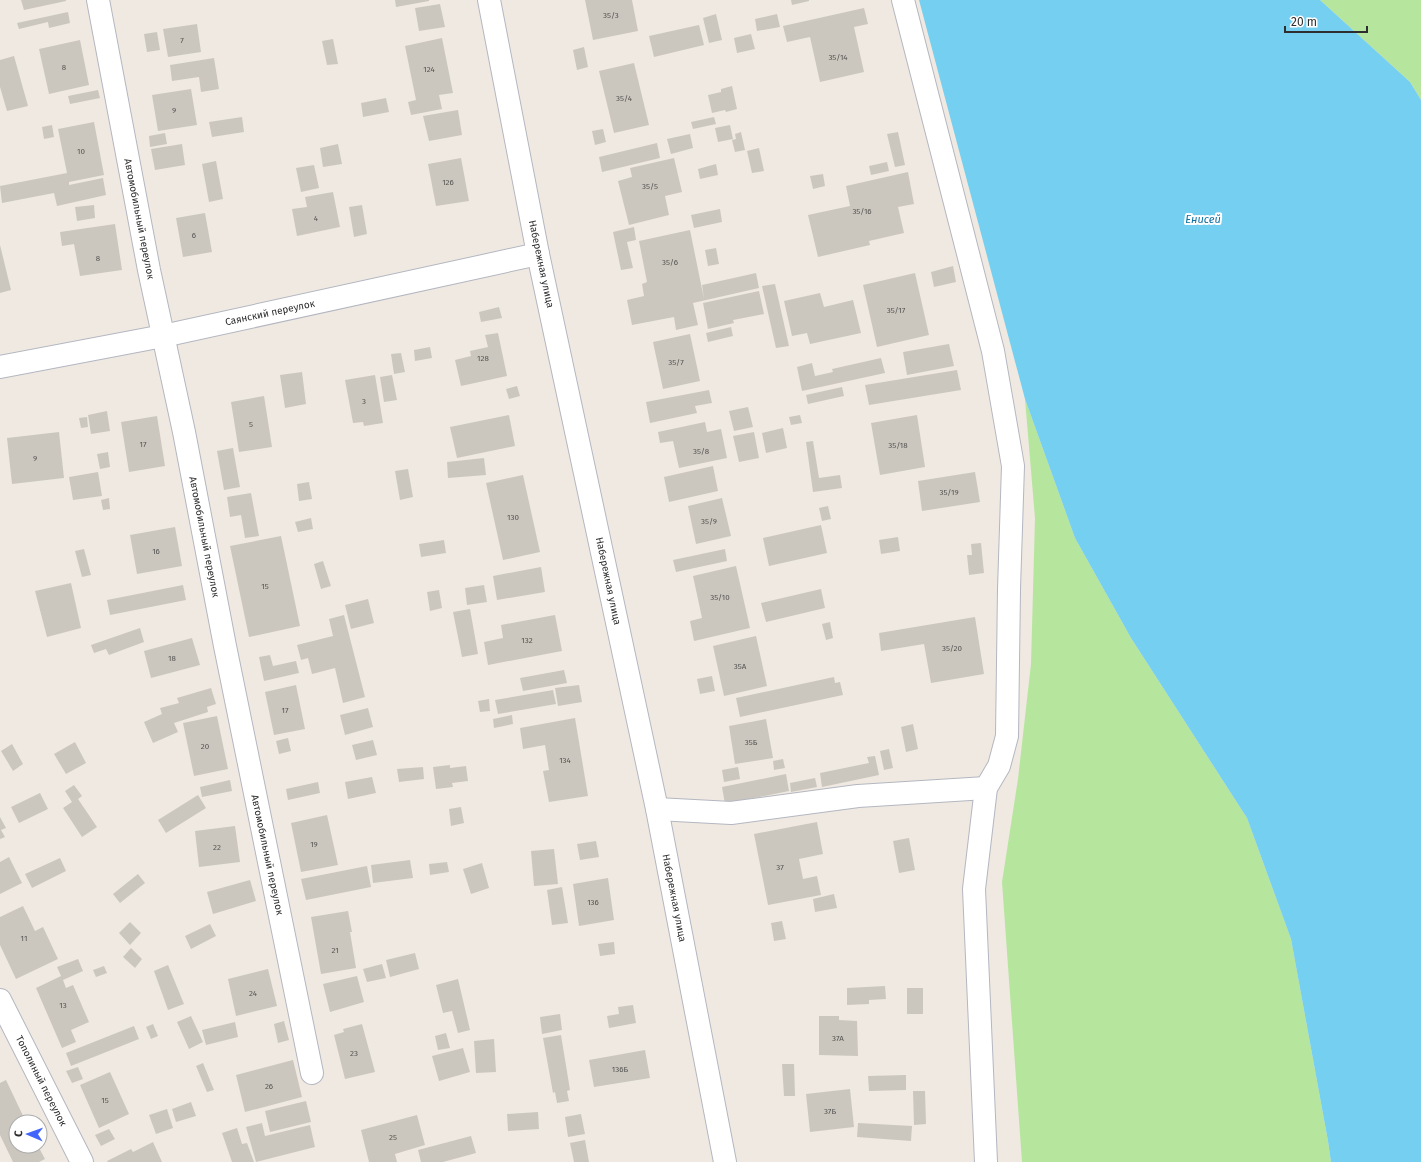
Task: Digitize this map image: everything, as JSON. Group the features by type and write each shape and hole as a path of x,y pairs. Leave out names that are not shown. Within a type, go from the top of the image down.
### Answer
{"street":[{"name":"Автомобильный переулок","path":"98,0 149,270 184,432 228,661 312,1073"},
{"name":"Набережная улица","path":"490,0 538,254 657,809 726,1162"},
{"path":"903,0 993,351 1013,466 1009,589 1007,736 999,766 986,788 974,889 986,1162"},
{"name":"Саянский переулок","path":"0,367 163,336 538,254"},
{"path":"657,809 731,812 858,796 986,788"},
{"name":"Тополиный переулок","path":"0,1000 82,1162"}],"green space":[{"path":"1320,0 1421,0 1421,100 1410,82"},
{"path":"1025,399 1075,538 1131,638 1247,818 1291,939 1331,1162 1022,1162 1002,882 1018,779 1031,664 1035,518"}],"water":[{"name":"Енисей","path":"919,0 1320,0 1410,82 1421,100 1421,1162 1331,1162 1291,939 1247,818 1131,638 1075,538 1025,399"}],"building":[{"path":"21,0 66,0 66,1 24,10"},
{"path":"395,0 429,0 429,1 396,7"},
{"path":"585,0 632,0 638,31 593,40"},
{"path":"791,0 809,0 809,1 792,5"},
{"path":"440,4 445,27 419,31 415,8"},
{"path":"864,8 868,24 854,27 864,72 820,82 810,37 787,42 783,26"},
{"path":"68,12 70,23 49,28 48,22 19,29 17,23"},
{"path":"716,14 722,40 709,43 703,18"},
{"path":"777,14 780,27 757,31 755,19"},
{"path":"197,24 201,52 168,57 163,29"},
{"path":"699,25 704,45 654,57 649,36"},
{"path":"157,32 160,50 147,52 144,34"},
{"path":"751,34 755,49 737,53 734,38"},
{"path":"442,38 453,93 439,95 442,109 411,115 408,102 416,100 405,46"},
{"path":"333,39 338,64 327,65 322,41"},
{"path":"80,40 89,85 49,94 39,49"},
{"path":"584,47 588,67 577,70 573,50"},
{"path":"14,56 28,106 7,111 0,87 0,60"},
{"path":"214,58 219,89 201,92 199,77 172,81 170,65"},
{"path":"634,63 649,125 614,133 599,71"},
{"path":"732,86 737,109 726,112 725,110 712,113 708,95 721,92 721,89"},
{"path":"191,89 197,125 158,131 152,95"},
{"path":"98,90 100,98 70,104 68,96"},
{"path":"386,98 389,112 363,117 361,103"},
{"path":"458,110 462,135 429,141 423,116"},
{"path":"242,117 244,132 212,137 209,122"},
{"path":"714,117 716,124 693,129 691,122"},
{"path":"94,122 104,175 69,182 69,185 103,178 106,195 57,206 54,193 2,203 0,186 67,173 58,129"},
{"path":"52,125 54,137 44,139 42,127"},
{"path":"730,125 733,139 718,142 715,128"},
{"path":"603,129 606,142 595,145 592,131"},
{"path":"741,132 745,150 735,152 732,140 736,139 735,134"},
{"path":"898,132 905,165 895,167 887,134"},
{"path":"165,133 167,144 150,147 149,136"},
{"path":"690,134 693,148 671,154 667,139"},
{"path":"657,143 660,158 602,172 599,157"},
{"path":"182,144 185,165 155,170 151,149"},
{"path":"338,144 342,164 323,167 320,148"},
{"path":"759,148 764,171 752,173 747,151"},
{"path":"461,158 469,201 436,206 428,164"},
{"path":"674,158 682,192 665,196 669,215 629,225 618,181 632,177 630,168"},
{"path":"216,161 223,199 209,202 202,164"},
{"path":"887,162 889,171 871,175 869,166"},
{"path":"716,164 718,175 700,179 698,169"},
{"path":"314,165 319,188 301,192 296,168"},
{"path":"908,172 914,204 898,207 904,233 869,241 870,245 818,257 808,215 850,206 846,186"},
{"path":"823,174 825,186 813,189 810,176"},
{"path":"333,192 340,227 297,236 292,209 307,207 305,197"},
{"path":"94,205 95,218 77,221 75,207"},
{"path":"362,205 367,234 354,237 349,207"},
{"path":"720,209 722,222 694,228 691,215"},
{"path":"205,213 212,252 183,257 176,218"},
{"path":"115,224 122,270 80,276 74,244 62,246 60,232"},
{"path":"634,227 636,240 627,242 633,268 621,270 613,232"},
{"path":"690,230 704,299 702,285 756,273 759,288 693,303 698,325 676,330 674,317 632,325 627,300 644,296 642,284 647,282 639,241"},
{"path":"0,245 11,290 0,293"},
{"path":"716,248 719,264 708,266 705,250"},
{"path":"953,266 956,282 934,287 931,272"},
{"path":"915,273 929,335 877,347 863,285"},
{"path":"775,284 789,346 776,348 762,286"},
{"path":"759,291 764,314 733,320 734,323 708,329 703,303"},
{"path":"820,293 824,307 853,300 861,333 810,344 807,333 792,336 784,301"},
{"path":"499,307 502,318 481,322 479,312"},
{"path":"731,327 733,336 708,342 706,333"},
{"path":"498,333 507,376 461,386 455,360 471,356 470,351 488,347 485,335"},
{"path":"690,334 700,381 663,389 653,342"},
{"path":"949,344 954,366 907,375 903,352"},
{"path":"430,347 432,358 415,361 414,350"},
{"path":"401,353 405,372 394,374 391,354"},
{"path":"881,358 885,373 802,391 797,367 812,363 815,376 833,372 832,369"},
{"path":"957,370 961,390 869,405 865,385"},
{"path":"302,372 306,404 285,408 280,375"},
{"path":"375,375 383,423 364,426 363,422 353,423 345,380"},
{"path":"392,375 397,400 384,402 380,377"},
{"path":"517,386 520,396 509,399 506,389"},
{"path":"842,387 844,396 808,404 806,395"},
{"path":"709,390 712,403 695,406 697,413 650,423 646,402"},
{"path":"264,396 272,447 239,452 231,402"},
{"path":"748,407 753,427 734,431 729,411"},
{"path":"107,411 110,431 91,434 88,415"},
{"path":"509,415 515,446 457,458 450,427"},
{"path":"800,415 802,423 791,425 789,417"},
{"path":"917,415 925,467 880,475 871,423"},
{"path":"157,416 165,466 129,472 121,422"},
{"path":"87,417 88,427 81,428 79,418"},
{"path":"705,422 707,432 721,429 727,458 679,468 673,441 660,443 658,432"},
{"path":"783,428 787,448 766,453 762,433"},
{"path":"59,432 64,478 12,484 7,438"},
{"path":"754,432 759,458 739,462 733,436"},
{"path":"813,441 819,478 840,475 842,488 813,492 806,442"},
{"path":"233,448 240,487 224,490 217,451"},
{"path":"108,452 110,467 100,469 97,454"},
{"path":"484,458 486,475 448,478 447,462"},
{"path":"713,466 718,491 669,502 664,477"},
{"path":"408,469 413,497 400,500 395,471"},
{"path":"98,472 102,496 73,500 69,477"},
{"path":"975,472 980,502 922,511 918,481"},
{"path":"523,475 540,552 503,560 486,483"},
{"path":"309,482 312,499 299,501 297,484"},
{"path":"251,493 259,536 245,538 241,515 230,517 227,497"},
{"path":"109,498 110,509 103,510 101,500"},
{"path":"722,498 731,536 696,544 688,506"},
{"path":"828,506 831,519 822,521 819,508"},
{"path":"311,518 313,529 298,532 295,522"},
{"path":"821,525 827,553 769,566 763,538"},
{"path":"175,527 182,566 137,574 130,535"},
{"path":"281,536 300,626 249,637 230,546"},
{"path":"898,537 900,551 881,554 879,540"},
{"path":"444,540 446,553 421,557 419,544"},
{"path":"981,543 984,573 969,575 967,555 972,555 971,544"},
{"path":"84,549 91,575 82,577 75,551"},
{"path":"725,549 727,561 676,572 673,560"},
{"path":"323,561 331,586 321,589 314,564"},
{"path":"736,566 750,628 694,641 690,621 702,618 693,576"},
{"path":"541,567 545,592 497,600 493,576"},
{"path":"71,583 81,628 47,637 35,591"},
{"path":"183,585 186,600 110,615 107,600"},
{"path":"484,585 487,602 467,605 465,588"},
{"path":"821,589 825,608 766,622 761,603"},
{"path":"439,590 442,608 430,611 427,592"},
{"path":"368,599 374,623 351,629 345,605"},
{"path":"470,609 478,654 462,657 453,612"},
{"path":"344,615 365,697 343,703 335,668 312,674 308,658 301,660 297,645 333,636 329,619"},
{"path":"555,615 562,651 488,665 484,642 503,638 501,625"},
{"path":"975,617 984,674 931,683 924,644 881,651 879,633"},
{"path":"830,622 833,638 826,640 822,624"},
{"path":"140,628 144,642 109,655 106,649 94,653 91,645"},
{"path":"756,636 767,686 724,696 713,646"},
{"path":"192,638 200,665 151,678 144,651"},
{"path":"270,655 273,666 296,661 299,673 264,681 259,657"},
{"path":"564,670 567,683 523,691 520,678"},
{"path":"712,676 715,691 700,694 697,679"},
{"path":"834,677 835,683 840,682 843,695 740,717 736,698"},
{"path":"296,685 305,729 274,735 265,692"},
{"path":"579,685 582,702 558,706 555,688"},
{"path":"211,688 216,704 207,707 208,712 174,723 178,732 153,743 144,722 162,714 160,708 179,703 177,698"},
{"path":"553,690 556,704 498,714 495,700"},
{"path":"489,699 490,711 480,712 478,701"},
{"path":"368,708 373,727 345,735 340,715"},
{"path":"512,715 513,724 494,728 493,719"},
{"path":"217,716 228,769 194,776 183,723"},
{"path":"575,718 588,796 549,802 543,771 549,770 545,745 523,749 520,728"},
{"path":"766,719 773,758 735,764 729,726"},
{"path":"913,724 918,749 906,752 901,727"},
{"path":"288,738 291,751 279,754 276,741"},
{"path":"373,740 377,755 356,760 352,745"},
{"path":"75,742 86,763 66,774 54,754"},
{"path":"12,744 23,764 13,771 1,751"},
{"path":"889,749 893,768 884,770 880,751"},
{"path":"875,756 879,775 822,787 820,773 869,763 867,757"},
{"path":"783,759 785,768 774,770 773,761"},
{"path":"450,765 450,768 466,766 468,781 452,783 453,787 436,789 433,767"},
{"path":"423,767 424,779 399,782 397,769"},
{"path":"738,767 740,779 724,782 722,770"},
{"path":"786,774 789,791 725,804 722,787"},
{"path":"372,777 376,793 348,799 345,782"},
{"path":"815,778 817,787 791,792 790,783"},
{"path":"230,780 232,791 202,797 200,787"},
{"path":"318,782 320,793 288,800 286,789"},
{"path":"74,785 82,796 78,799 97,827 82,837 63,808 72,802 65,791"},
{"path":"40,793 48,809 19,823 11,807"},
{"path":"198,795 206,808 166,833 158,820"},
{"path":"461,807 464,823 451,826 449,809"},
{"path":"327,815 338,865 301,872 291,823"},
{"path":"0,817 6,828 1,830 5,837 0,839"},
{"path":"817,822 823,854 799,859 803,879 817,876 821,895 768,905 754,834"},
{"path":"235,826 240,862 199,867 195,831"},
{"path":"909,838 915,870 899,873 893,841"},
{"path":"596,841 599,857 580,860 577,844"},
{"path":"554,849 558,884 534,886 531,851"},
{"path":"9,857 22,883 0,894 0,862"},
{"path":"60,858 66,871 32,888 25,874"},
{"path":"410,860 413,878 373,883 371,865"},
{"path":"447,862 449,872 430,875 429,864"},
{"path":"482,863 489,888 471,894 463,869"},
{"path":"367,866 371,887 306,900 301,879"},
{"path":"138,874 145,883 120,903 113,894"},
{"path":"608,878 614,920 579,926 573,884"},
{"path":"250,880 256,901 213,914 207,892"},
{"path":"562,887 568,923 552,925 547,890"},
{"path":"834,894 837,908 815,912 813,899"},
{"path":"23,906 35,931 43,927 58,959 16,979 0,945 0,917"},
{"path":"348,911 356,968 321,974 311,917"},
{"path":"782,921 786,939 774,941 771,923"},
{"path":"130,922 141,933 130,945 119,933"},
{"path":"210,924 216,936 191,949 185,936"},
{"path":"614,942 615,954 600,956 598,944"},
{"path":"131,948 142,959 135,968 123,957"},
{"path":"415,953 419,969 390,977 386,960"},
{"path":"78,959 83,971 63,980 66,988 73,985 89,1022 71,1030 76,1042 62,1048 36,988 61,976 57,967"},
{"path":"382,964 386,978 367,982 363,969"},
{"path":"168,965 184,1004 168,1010 154,971"},
{"path":"104,966 107,973 96,977 93,970"},
{"path":"268,969 277,1006 236,1016 228,979"},
{"path":"357,976 364,1002 330,1012 323,984"},
{"path":"458,979 470,1030 458,1033 452,1011 443,1013 436,985"},
{"path":"885,986 886,999 869,1000 869,1004 847,1005 847,988"},
{"path":"907,988 923,988 923,1014 907,1014"},
{"path":"633,1005 636,1023 609,1028 607,1016 619,1014 618,1007"},
{"path":"560,1014 562,1030 542,1034 540,1017"},
{"path":"191,1016 203,1042 189,1049 177,1022"},
{"path":"819,1016 839,1016 839,1020 857,1021 858,1056 819,1055"},
{"path":"284,1021 289,1040 278,1043 274,1024"},
{"path":"235,1022 238,1037 206,1045 202,1030"},
{"path":"153,1024 158,1036 151,1039 146,1027"},
{"path":"362,1024 375,1072 345,1079 334,1035 344,1032 343,1029"},
{"path":"134,1026 139,1039 71,1066 66,1053"},
{"path":"446,1033 450,1048 438,1050 435,1036"},
{"path":"561,1035 570,1090 567,1091 569,1101 557,1103 555,1092 553,1093 543,1038"},
{"path":"494,1039 496,1072 476,1073 474,1041"},
{"path":"463,1048 470,1072 439,1081 432,1056"},
{"path":"645,1050 650,1078 594,1087 589,1060"},
{"path":"293,1060 302,1097 245,1112 236,1075"},
{"path":"203,1063 214,1090 207,1092 196,1066"},
{"path":"782,1064 794,1064 795,1096 784,1096"},
{"path":"78,1067 83,1079 72,1083 66,1071"},
{"path":"110,1072 129,1114 99,1128 80,1085"},
{"path":"906,1075 906,1090 869,1091 868,1076"},
{"path":"6,1080 22,1114 8,1114 8,1152 0,1135 0,1083"},
{"path":"850,1089 854,1127 810,1132 806,1094"},
{"path":"913,1091 925,1091 926,1124 914,1125"},
{"path":"306,1101 311,1122 270,1132 265,1111"},
{"path":"191,1102 196,1116 176,1122 172,1109"},
{"path":"167,1109 173,1128 156,1134 149,1115"},
{"path":"538,1112 539,1129 508,1131 507,1114"},
{"path":"581,1114 585,1134 568,1137 565,1117"},
{"path":"417,1115 425,1145 395,1154 397,1162 369,1162 361,1130"},
{"path":"262,1123 265,1136 310,1125 315,1147 256,1162 246,1127"},
{"path":"858,1123 912,1126 911,1141 857,1137"},
{"path":"237,1128 242,1144 247,1143 254,1162 232,1162 222,1133"},
{"path":"109,1129 115,1139 101,1146 95,1135"},
{"path":"471,1136 476,1153 443,1162 421,1162 418,1150"},
{"path":"585,1140 589,1162 574,1162 570,1143"},
{"path":"153,1142 162,1162 107,1161 131,1149 133,1152"},
{"path":"9,1154 42,1154 45,1159 39,1162 13,1162"}]}
